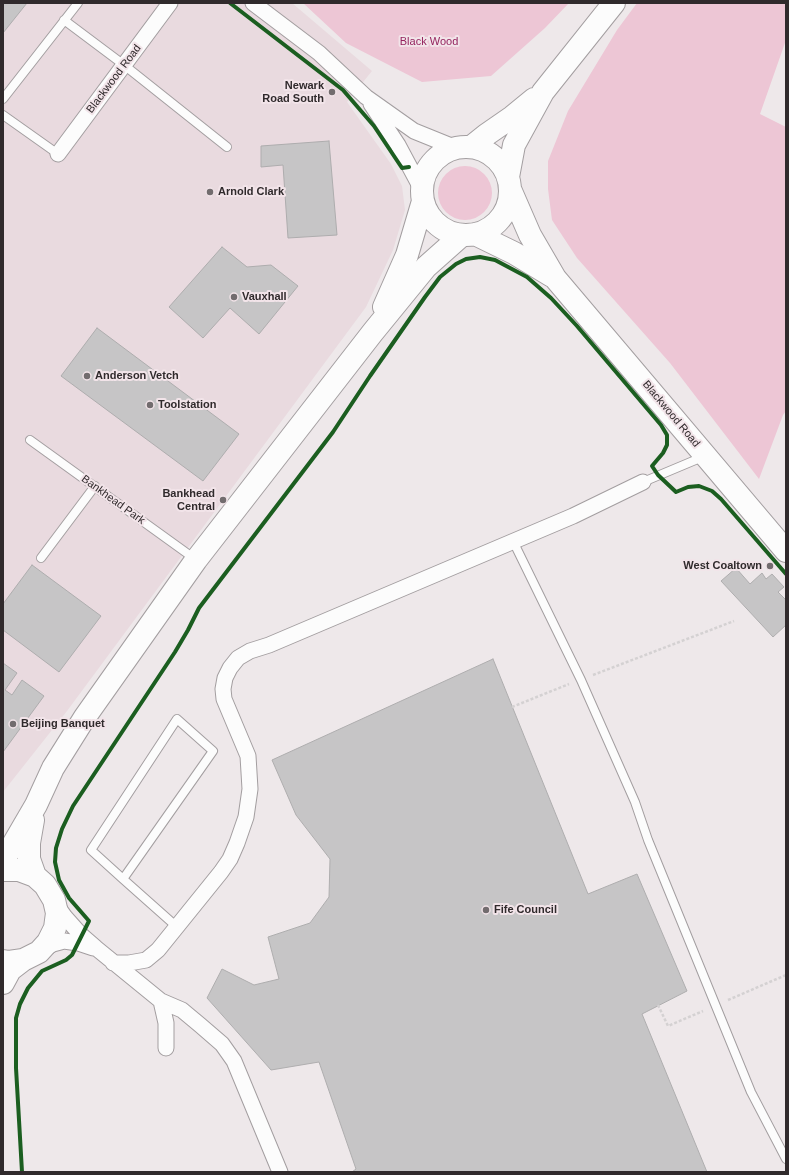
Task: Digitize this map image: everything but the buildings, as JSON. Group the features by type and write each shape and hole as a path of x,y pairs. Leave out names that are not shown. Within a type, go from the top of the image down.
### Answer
{"main road":[{"path":"3,859 36,805 53,768 85,717 196,560 373,332 426,268 468,235 489,228 501,218 508,205 514,145 543,92 614,3"},
{"path":"373,332 407,255 422,196 424,176 432,163 443,153 464,148 486,135 512,117 543,92"},
{"path":"464,148 483,150 494,157 502,166 530,235 555,278"},
{"path":"422,196 428,214 437,224 448,232 468,235 514,253 555,278"},
{"name":"Blackwood Road","path":"555,278 786,551"},
{"path":"35,876 29,859 29,843 36,805"},
{"path":"3,870 19,870 35,876 45,885 54,900 57,913 55,928 48,942 22,958 10,970 3,983"}],"street":[{"name":"Blackwood Road","path":"58,154 170,3"},
{"path":"252,3 319,53 366,97 414,131 464,148"},
{"path":"366,97 398,145 422,196"},
{"path":"113,962 129,963 146,960 158,950 221,872 230,859 237,843 246,817 250,789 248,756 224,699 223,689 230,668 238,658 250,651 270,645 573,516 643,482"},
{"path":"54,900 81,935 96,948 161,1000 182,1010 222,1044 234,1061 280,1172"},
{"path":"22,958 53,944 64,941 96,948"},
{"path":"161,1000 166,1023 166,1048"}],"lane":[{"path":"3,99 78,3"},
{"path":"64,20 124,65 227,147"},
{"path":"3,114 58,154"},
{"name":"Bankhead Park","path":"30,440 196,560"},
{"path":"643,482 706,455"},
{"path":"41,558 95,486"},
{"path":"513,541 581,680 635,802 648,840 751,1092 786,1159"},
{"path":"123,879 213,751 177,719 91,850 123,879 177,927"}],"path":[{"path":"512,707 734,621"}],"shaded area":[{"path":"3,3 292,3 372,71 347,102 391,164 402,186 405,210 393,250 366,307 67,711 3,792"}],"green space":[{"name":"Black Wood","path":"303,3 569,3 545,28 491,76 422,82 346,43"},
{"path":"637,3 786,3 786,40 760,114 786,127 786,411 783,415 759,479 670,363 577,258 552,220 548,189 548,161 568,111 617,30"},
{"path":"465,166 475,168 484,174 490,183 492,193 490,203 484,212 475,218 465,220 455,218 446,212 440,203 438,193 440,183 446,174 455,168"}],"cycle path":[{"path":"230,3 343,90 374,126 402,168 409,167"},
{"path":"22,1172 16,1068 16,1018 20,1004 28,988 42,971 66,960 72,955 89,921 69,898 59,880 55,862 56,848 62,829 73,806 175,652 199,608 333,432 425,297 440,277 456,264 466,259 480,257 495,260 527,277 551,298 577,326 661,425 667,435 667,445 663,453 652,466 658,475 676,492 688,487 699,486 712,491 721,499 786,574"}],"place":[{"name":"Newark Road South","path":"332,92"},
{"name":"Arnold Clark","path":"210,192"},
{"name":"Vauxhall","path":"234,297"},
{"name":"Anderson Vetch","path":"87,376"},
{"name":"Toolstation","path":"150,405"},
{"name":"Bankhead Central","path":"223,500"},
{"name":"West Coaltown","path":"770,566"},
{"name":"Beijing Banquet","path":"13,724"},
{"name":"Fife Council","path":"486,910"}]}
